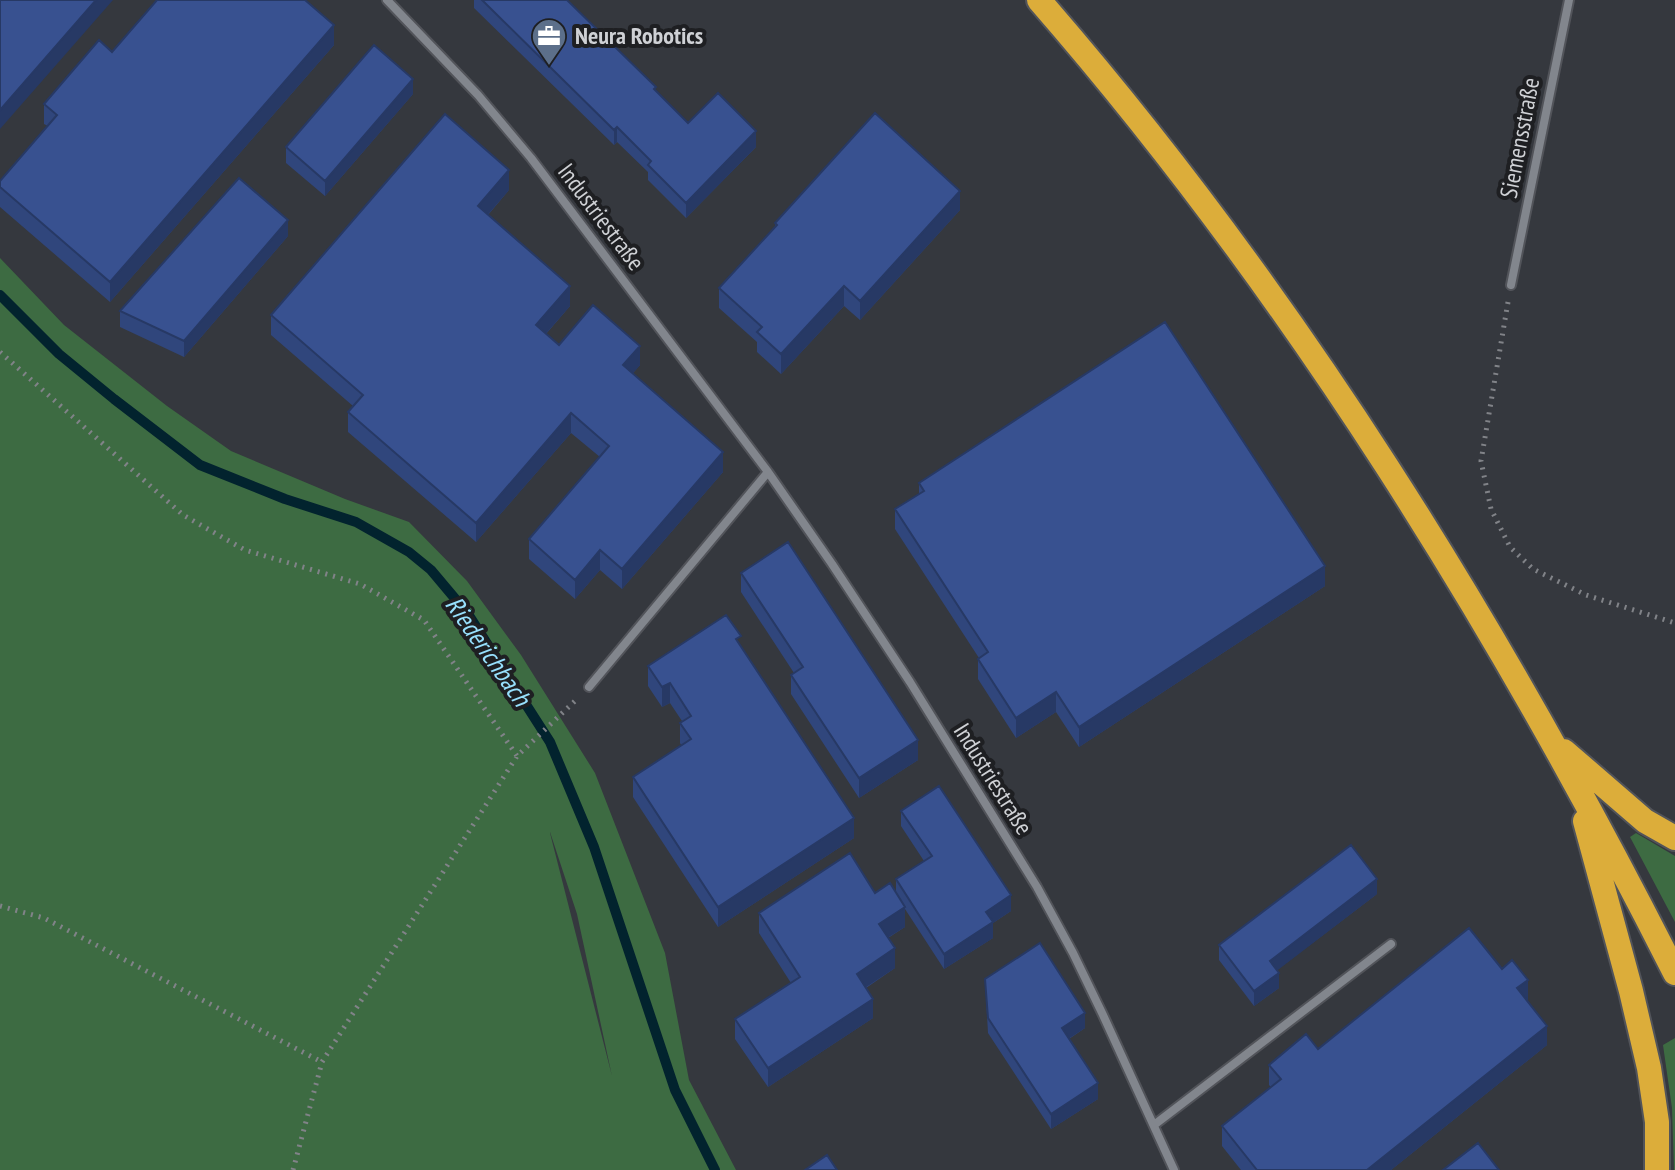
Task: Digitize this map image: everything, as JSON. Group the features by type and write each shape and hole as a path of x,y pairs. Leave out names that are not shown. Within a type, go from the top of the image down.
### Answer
{"highway":[{"path":"1039,0 1203,204 1327,378 1445,557 1551,740 1675,973"},
{"path":"1551,740 1645,821 1675,838"},
{"path":"1575,784 1649,1068 1657,1122 1657,1170"}],"street":[{"name":"Industriestraße","path":"387,0 478,95 531,158 768,472 832,564 910,682 1037,887 1073,953 1174,1170"},
{"name":"Siemensstraße","path":"1511,285 1569,0"},
{"path":"589,687 768,472"},
{"path":"1154,1125 1391,944"}],"path":[{"path":"1511,285 1481,461 1491,509 1510,547 1533,569 1586,595 1675,623"},
{"path":"0,352 183,515 245,550 360,584 424,620 517,756"},
{"path":"293,1170 322,1062 517,756 559,716"},
{"path":"0,906 44,918 322,1062"}],"green space":[{"path":"0,258 64,325 167,406 231,451 409,522 467,581 521,655 595,773 665,953 689,1080 736,1170 0,1170","holes":["550,832 577,914 612,1076"]},
{"path":"1636,833 1675,856 1675,922 1630,837"},
{"path":"1675,1038 1674,1170 1672,1108 1663,1045"}],"building":[{"path":"0,0 96,0 0,110"},
{"path":"157,0 305,0 334,25 110,282 0,187 0,181 57,115 44,104 99,40 112,52"},
{"path":"482,0 567,0 656,87 654,89 688,123 718,93 756,131 686,203 648,165 651,161 617,127 614,130"},
{"path":"374,45 413,79 325,181 286,147"},
{"path":"875,113 960,191 860,301 844,286 781,354 757,332 762,327 719,288"},
{"path":"445,114 509,170 478,206 570,286 536,325 559,345 593,305 640,346 623,365 723,452 622,569 600,550 575,580 529,539 609,446 571,413 476,523 348,412 363,395 271,315"},
{"path":"239,178 288,220 184,341 120,311"},
{"path":"1165,322 1325,566 1079,727 1056,692 1016,718 978,659 988,652 895,509 924,491 919,483"},
{"path":"788,542 918,740 859,778 791,675 803,667 741,573"},
{"path":"726,615 741,636 736,639 854,818 718,907 633,777 691,739 680,723 691,716 670,683 662,687 648,666"},
{"path":"939,786 1011,895 986,912 993,922 944,954 896,879 932,856 901,811"},
{"path":"1351,845 1377,879 1270,961 1279,973 1254,991 1219,945"},
{"path":"850,853 875,893 890,883 905,907 879,924 895,948 857,974 873,999 768,1068 735,1019 800,977 759,913"},
{"path":"1469,928 1502,969 1512,960 1528,980 1517,988 1547,1026 1367,1170 1257,1170 1222,1126 1281,1079 1269,1065 1306,1034 1318,1049"},
{"path":"1040,943 1085,1013 1062,1028 1098,1083 1051,1114 988,1018 985,979"},
{"path":"1478,1143 1499,1170 1443,1170"},
{"path":"827,1155 837,1170 805,1170"}],"waterway":[{"name":"Riederichbach","path":"0,295 59,354 200,465 285,499 356,522 409,552 431,570 468,614 550,742 594,847 675,1090 715,1170"}],"place":[{"name":"Neura Robotics","path":"549,67"}]}
